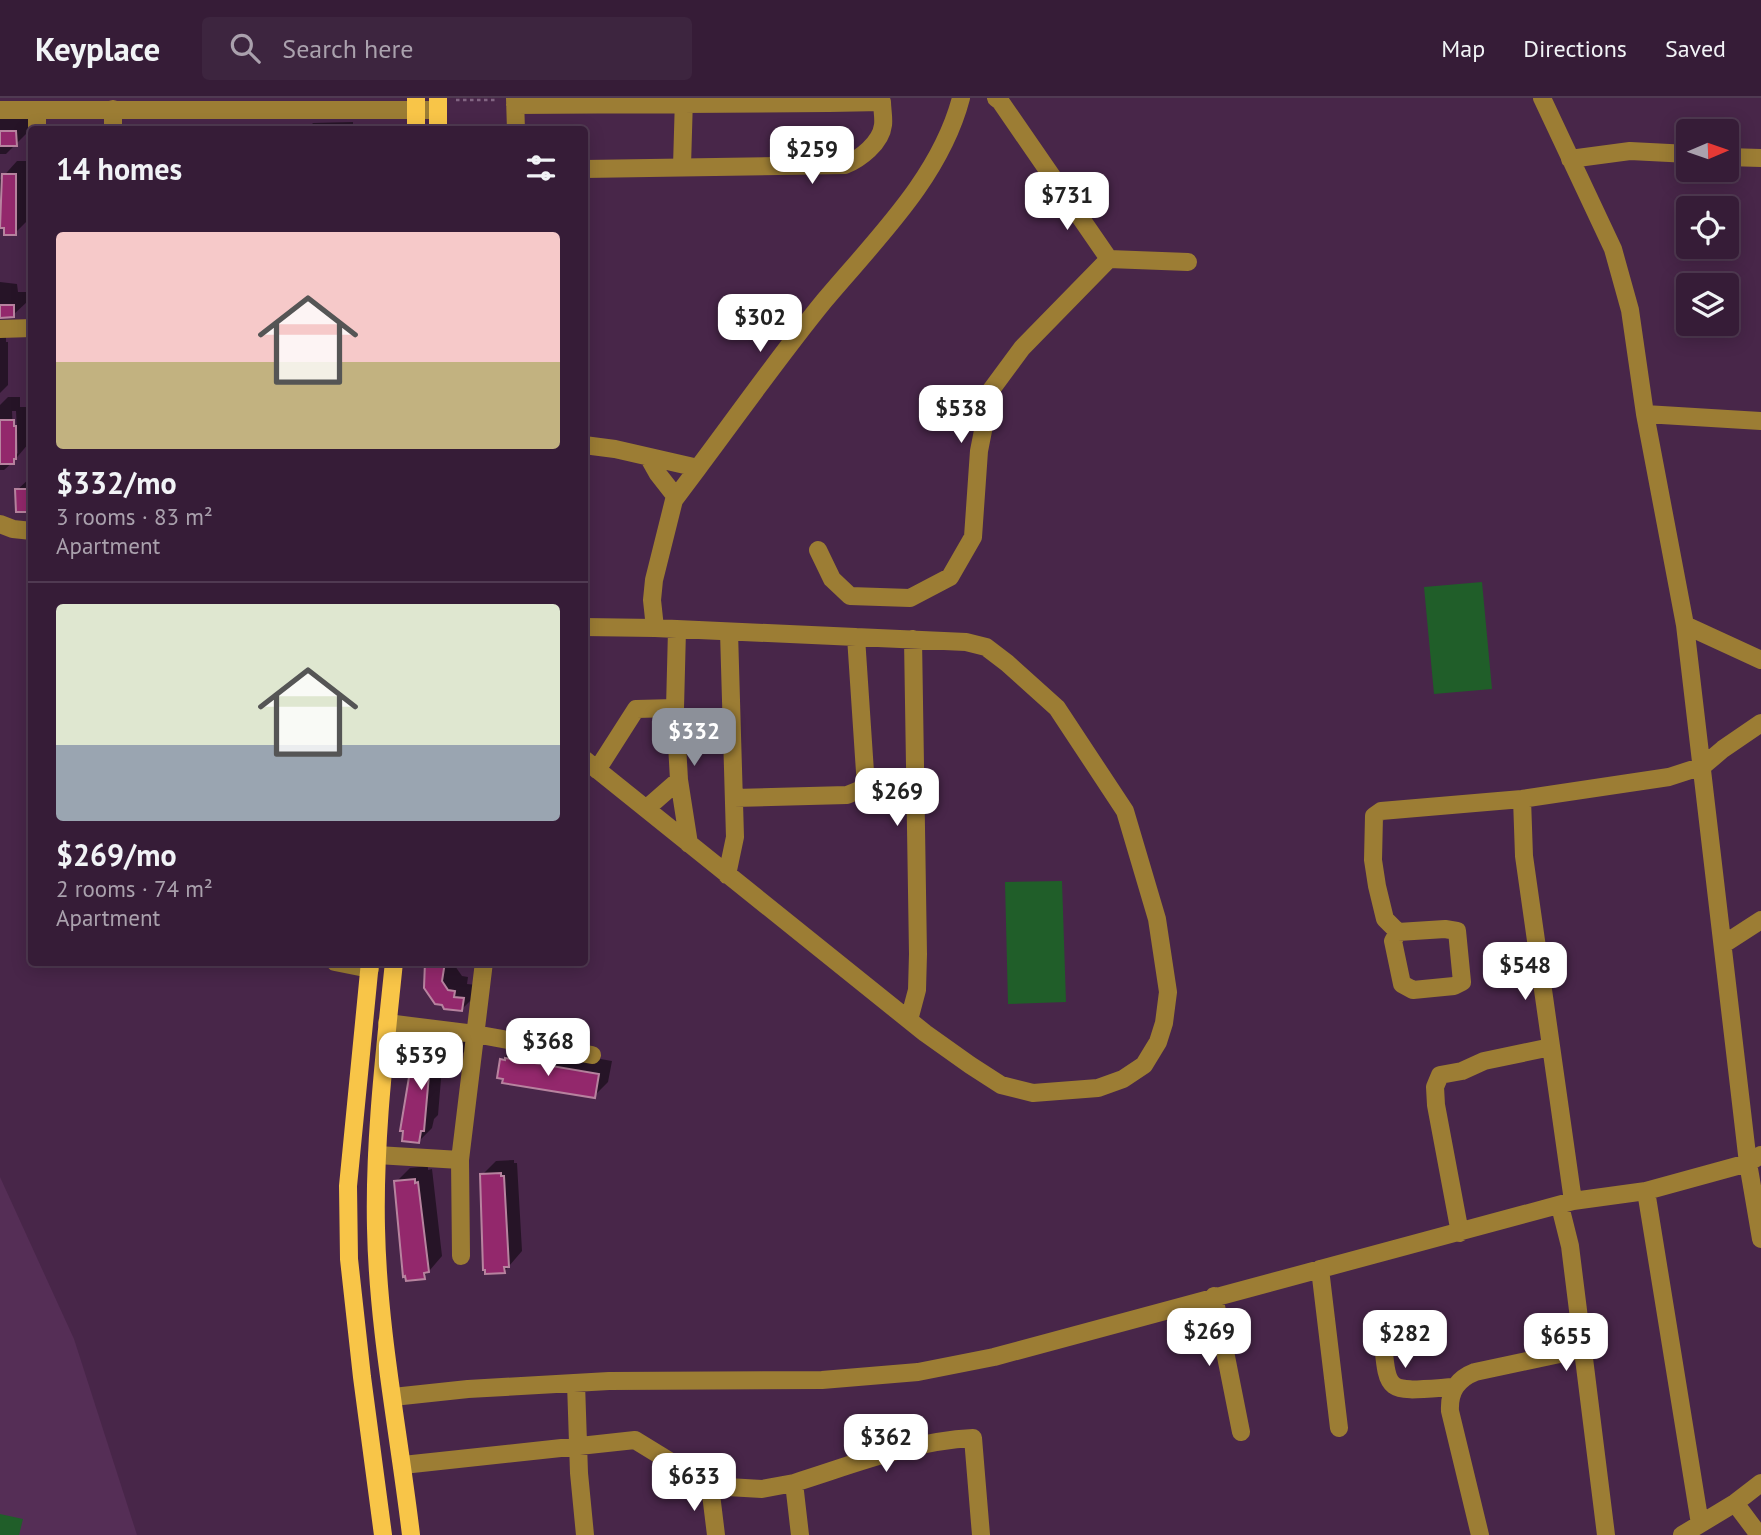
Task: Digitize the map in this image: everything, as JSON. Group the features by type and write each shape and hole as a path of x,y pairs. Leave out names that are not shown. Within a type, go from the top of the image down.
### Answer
{"main road":[{"path":"416,104 416,126"},
{"path":"438,104 438,126"},
{"path":"370,966 348,1186 349,1259 383,1535"},
{"path":"394,966 377,1155 376,1227 380,1300 411,1535"}],"street":[{"path":"655,628 652,600 654,580 676,497 823,302 889,227 942,146 956,118 961,98"},
{"path":"996,98 1109,259"},
{"path":"1542,98 1613,248 1630,310 1645,414 1685,625 1724,944 1755,1159 1761,1239"},
{"path":"682,166 684,100"},
{"path":"516,126 515,102 882,102 883,126 880,134 853,162 830,166 588,169"},
{"path":"0,110 105,105 438,104"},
{"path":"105,105 112,126"},
{"path":"37,110 37,126"},
{"path":"1570,159 1630,151 1676,153"},
{"path":"1740,158 1761,159"},
{"path":"818,550 832,579 850,596 910,598 950,577 973,537 979,452 991,390 1022,348 1109,259 1188,262"},
{"path":"0,329 28,328"},
{"path":"1645,414 1761,421"},
{"path":"588,446 698,468"},
{"path":"649,458 676,497"},
{"path":"0,524 28,531"},
{"path":"1685,625 1761,660"},
{"path":"588,626 966,642 986,647 1007,663 1057,708 1125,811 1157,919 1168,992 1164,1023 1158,1042 1144,1065 1124,1079 1098,1088 1033,1093 1001,1085 909,1020 591,765 636,709 675,708"},
{"path":"677,630 675,708 679,780 689,844"},
{"path":"727,875 735,837 729,632"},
{"path":"856,637 866,787"},
{"path":"909,1020 917,990 918,954 913,639"},
{"path":"1398,932 1393,942 1402,984 1413,990 1454,986 1462,982 1457,931 1446,929 1398,932 1385,919 1373,860 1374,816 1381,811 1522,799 1670,777 1703,766 1761,723"},
{"path":"733,798 847,795 884,780 916,777"},
{"path":"647,808 679,780"},
{"path":"1522,799 1524,856 1551,1047 1570,1246 1606,1535"},
{"path":"1724,944 1761,920"},
{"path":"461,1256 460,1160 484,966"},
{"path":"387,1023 475,1034 592,1055"},
{"path":"1460,1233 1436,1105 1435,1087 1440,1075 1462,1071 1484,1061 1551,1047"},
{"path":"377,1155 460,1160"},
{"path":"393,1397 468,1389 576,1383 822,1380 918,1372 994,1357 1566,1203 1646,1191 1755,1159"},
{"path":"1646,1191 1700,1524"},
{"path":"1320,1269 1339,1428"},
{"path":"1214,1296 1241,1432"},
{"path":"1381,1324 1387,1378 1393,1387 1403,1391 1454,1387"},
{"path":"1480,1535 1450,1411 1449,1403 1454,1387 1466,1375 1475,1372 1583,1349"},
{"path":"576,1383 585,1535"},
{"path":"403,1465 635,1440 710,1486 762,1489 794,1483 906,1447 947,1439 973,1438 981,1535"},
{"path":"794,1483 800,1535"},
{"path":"1682,1535 1735,1503 1761,1483"},
{"path":"710,1486 716,1535"},
{"path":"1735,1503 1759,1535"}],"path":[{"path":"458,100 484,100"}],"shaded area":[{"path":"0,1177 74,1339 137,1535 0,1535"}],"green space":[{"path":"1482,582 1492,689 1434,694 1424,587"},
{"path":"1062,881 1066,1002 1008,1004 1005,882"},
{"path":"0,1514 23,1519 19,1535 0,1535"}],"building":[{"path":"0,131 16,131 17,146 0,146"},
{"path":"2,174 16,174 16,235 4,235 4,228 0,228"},
{"path":"0,305 14,305 14,317 0,318"},
{"path":"0,420 14,420 16,426 14,464 0,464"},
{"path":"15,489 28,489 28,512 16,512"},
{"path":"425,966 444,966 442,981 448,990 455,991 454,997 464,998 462,1011 444,1009 442,1005 435,1004 424,988"},
{"path":"439,1048 457,1052 455,1064 446,1062 445,1069 438,1068 429,1075 424,1131 421,1131 419,1143 402,1141 403,1131 400,1131 410,1071 414,1062 429,1050 437,1051"},
{"path":"500,1059 599,1074 595,1098 502,1083 503,1079 497,1078"},
{"path":"501,1173 501,1176 504,1176 509,1267 504,1267 505,1273 485,1274 480,1174"},
{"path":"415,1179 415,1183 418,1182 429,1272 424,1273 425,1279 406,1281 405,1276 403,1277 394,1181"}]}
